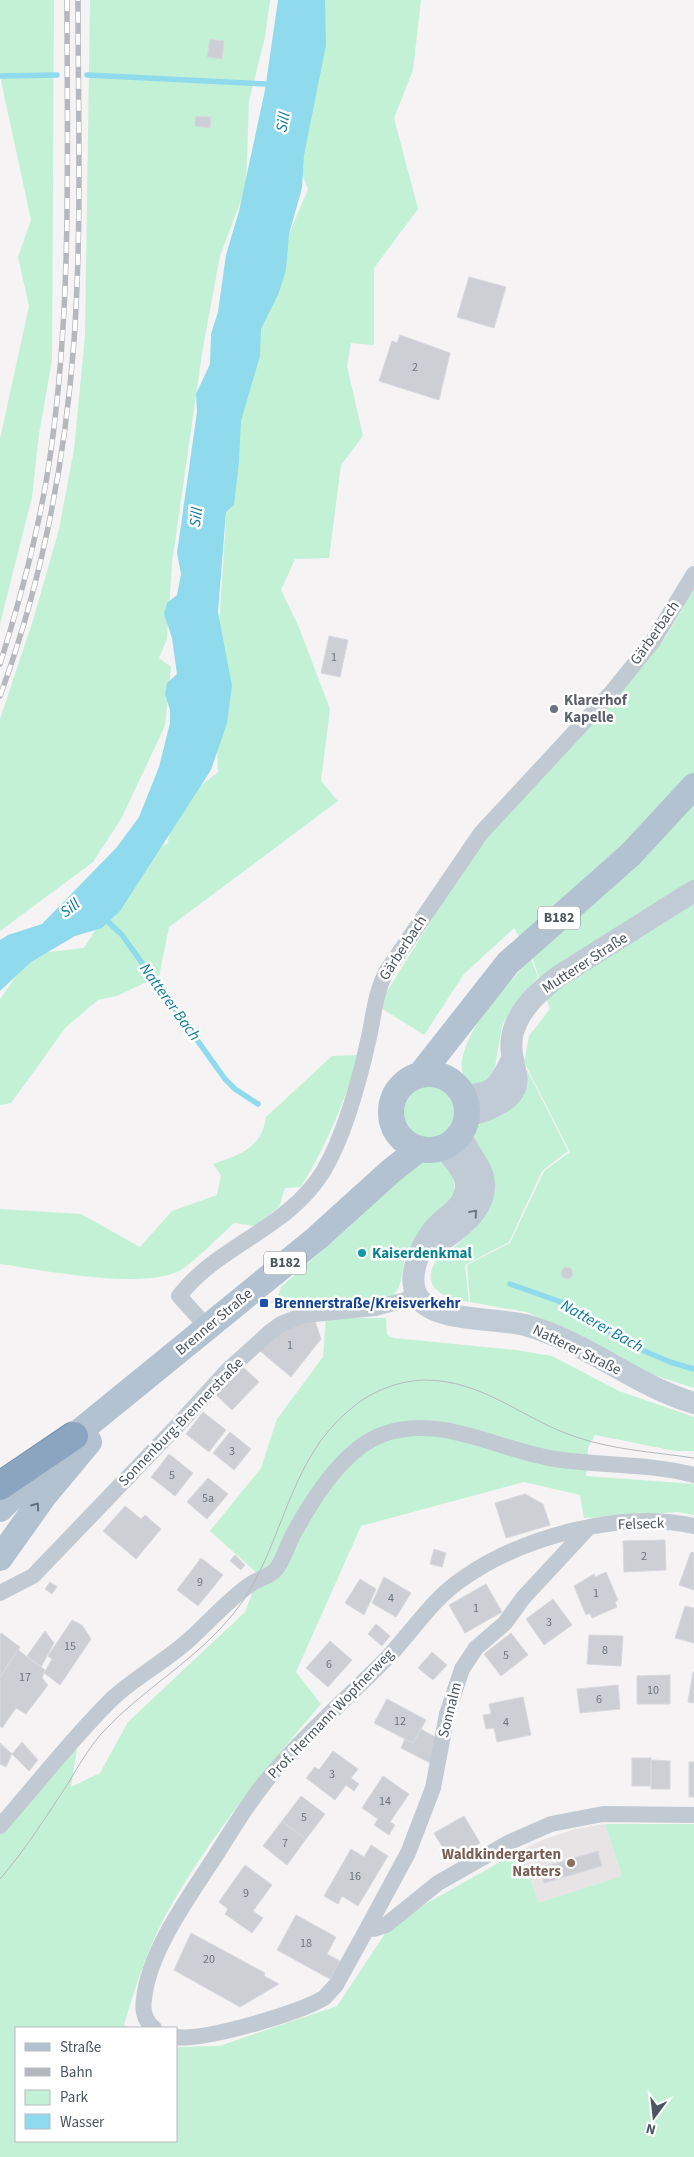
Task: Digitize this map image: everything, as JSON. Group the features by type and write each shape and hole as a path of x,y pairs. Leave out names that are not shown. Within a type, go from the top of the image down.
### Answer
{"highway":[{"path":"0,1486 74,1436"}],"main road":[{"name":"B182","path":"397,1133 392,1122 391,1110 394,1098 400,1088 409,1080 420,1075 508,963 630,854 694,786"},
{"name":"B182","path":"451,1120 455,1050 469,1014"},
{"path":"397,1133 411,1146 451,1120 430,1074 420,1075"},
{"name":"Brenner Straße","path":"0,1509 74,1436 317,1238 361,1197 451,1120"},
{"name":"Brenner Straße","path":"361,1197 386,1158 397,1133"},
{"name":"Brenner Straße","path":"0,1558 44,1496 134,1388"}],"street":[{"name":"Gärberbach","path":"208,1328 179,1296 202,1270 231,1249 273,1224 291,1209 323,1172 352,1100 370,1035 378,988 386,972 480,833 611,692 653,641 694,574"},
{"name":"Mutterer Straße","path":"451,1120 499,1105 509,1095 517,1076 512,1060 513,1034 517,1021 540,992 564,972 694,891"},
{"path":"418,1297 414,1275 421,1253 433,1230 458,1207 465,1194 466,1186 461,1171 451,1120"},
{"name":"Natterer Straße","path":"418,1297 425,1305 436,1311 511,1322 539,1330 648,1385 694,1403"},
{"name":"Sonnenburg-Brennerstraße","path":"0,1593 33,1576 228,1370 281,1324 304,1315 375,1308 418,1297"},
{"path":"0,1826 45,1771 114,1698 189,1640 248,1585 272,1574 278,1568 295,1532 313,1502 342,1464 363,1444 372,1439 399,1431 439,1428 556,1459 669,1470 694,1475"},
{"name":"Felseck","path":"589,1527 652,1522 694,1526"},
{"name":"Sonnalm","path":"178,2037 194,2037 225,2031 320,2001 332,1991 412,1845 434,1788 447,1714 462,1669 476,1648 502,1626 523,1598 589,1527"},
{"name":"Prof. Hermann Wopfnerweg","path":"153,2027 147,2022 144,2010 149,1976 182,1908 257,1792 298,1745 384,1661 425,1612 453,1586 505,1554 589,1527"},
{"path":"368,1927 374,1928 386,1925 438,1883 510,1842 552,1824 603,1814 694,1815"}],"shaded area":[{"name":"Waldkindergarten Natters","path":"605,1824 622,1876 538,1903 521,1850 545,1839 575,1829"}],"green space":[{"path":"0,0 54,0 52,360 39,434 32,497 0,624 0,439 29,306 18,257 31,220 0,76"},
{"path":"90,0 270,0 265,37 249,101 246,187 220,256 203,347 172,563 167,639 159,658 171,667 165,726 121,819 93,862 0,931 0,719 34,617 59,529 74,450 85,335"},
{"path":"319,0 421,0 413,70 394,118 418,209 374,268 374,345 351,343 347,366 363,436 341,465 329,558 295,559 281,590 298,625 330,709 321,781 338,801 169,927 159,976 117,996 98,1000 66,1027 11,1103 0,1105 0,999 32,954 84,948 111,905 117,872 168,843 173,808 218,772 215,690 231,440 252,335 285,244 308,189 296,159"},
{"path":"694,589 694,1388 651,1374 576,1333 526,1312 470,1302 467,1265 510,1243 544,1171 570,1152 524,1062 529,1036 550,1009 532,957 514,928 464,974 424,1035 378,1006 473,853 664,640"},
{"path":"531,959 538,977 511,1009 502,1026 494,1073 481,1084 475,1085 470,1083 463,1073 462,1065 468,1041 491,1003"},
{"path":"359,1055 334,1123 319,1156 301,1187 285,1188 279,1207 254,1226 234,1223 199,1256 179,1271 141,1279 117,1279 66,1274 0,1264 0,1209 81,1214 140,1247 172,1211 217,1195 221,1175 213,1164 241,1153 255,1143 264,1128 266,1117 332,1056"},
{"path":"527,1070 568,1151 542,1171 509,1242 465,1265 469,1302 457,1300 439,1292 433,1286 431,1279 432,1270 444,1250 448,1253 464,1238 463,1234 484,1213 492,1200 495,1187 494,1180 478,1148 475,1133 479,1124 504,1114 524,1095"},
{"path":"429,1081 445,1086 453,1094 458,1110 453,1126 445,1134 429,1139 413,1134 405,1126 400,1110 405,1094 413,1086"},
{"path":"425,1158 443,1162 453,1177 455,1194 408,1249 398,1289 388,1300 302,1311 270,1303 278,1296 281,1287 348,1228 405,1169"},
{"path":"326,1318 386,1318 387,1335 394,1338 516,1350 552,1356 619,1391 694,1417 694,1451 675,1451 595,1435 588,1448 586,1476 694,1484 694,1515 678,1512 584,1518 580,1495 524,1482 361,1526 296,1672 321,1704 242,1800 189,1875 165,1916 151,1946 124,2025 128,2027 15,2027 15,2142 178,2142 178,2047 219,2046 337,2006 392,1923 521,1850 538,1903 622,1876 605,1824 694,1824 694,2157 0,2157 0,1822 78,1742 71,1787 100,1773 128,1722 245,1612 259,1575 210,1531 261,1468 277,1419 323,1357"}],"water":[{"name":"Sill","path":"278,0 325,0 326,45 304,155 302,188 289,234 286,270 278,295 261,329 260,356 241,421 234,505 226,512 218,612 232,686 227,723 211,770 120,911 102,928 75,936 31,962 0,991 0,940 8,935 42,924 117,847 139,817 159,767 170,723 170,710 165,694 167,683 177,674 172,638 164,614 167,603 177,595 181,574 177,553 197,412 196,394 210,364 211,334 218,312 226,255 239,211 265,90"}],"building":[{"path":"210,39 224,41 222,59 207,57"},
{"path":"195,116 211,117 210,128 195,126"},
{"path":"469,277 506,287 494,328 457,317"},
{"path":"400,335 450,353 439,400 379,381 392,341 397,343"},
{"path":"329,636 348,640 340,677 321,673"},
{"path":"565,1267 569,1267 573,1273 569,1279 565,1279 561,1275 561,1271"},
{"path":"314,1318 321,1339 291,1377 259,1350 293,1323"},
{"path":"240,1364 259,1382 232,1410 213,1392"},
{"path":"203,1412 226,1430 209,1452 186,1434"},
{"path":"230,1432 251,1449 234,1470 213,1453"},
{"path":"169,1454 193,1473 175,1496 151,1477"},
{"path":"208,1478 228,1494 207,1519 187,1502"},
{"path":"525,1494 543,1504 550,1525 506,1538 495,1503"},
{"path":"125,1506 141,1519 145,1515 161,1529 136,1559 103,1531"},
{"path":"665,1540 666,1570 624,1572 623,1541"},
{"path":"434,1549 446,1553 442,1567 430,1564"},
{"path":"691,1552 694,1553 694,1590 679,1585"},
{"path":"235,1555 245,1565 241,1570 230,1561"},
{"path":"201,1558 223,1575 198,1606 177,1590"},
{"path":"606,1572 618,1600 615,1602 617,1607 592,1618 590,1613 586,1615 574,1586 594,1574 595,1577"},
{"path":"384,1577 411,1593 396,1617 372,1603"},
{"path":"360,1579 376,1589 364,1615 345,1603"},
{"path":"50,1582 57,1587 52,1594 45,1589"},
{"path":"486,1584 502,1612 465,1633 449,1605"},
{"path":"553,1599 572,1625 544,1645 526,1619"},
{"path":"685,1606 694,1608 694,1643 675,1638"},
{"path":"72,1620 82,1625 91,1639 60,1685 44,1673 52,1659 48,1656"},
{"path":"376,1624 390,1636 382,1646 368,1634"},
{"path":"45,1631 54,1643 41,1667 27,1656"},
{"path":"1,1633 20,1647 0,1677 0,1635"},
{"path":"511,1633 528,1655 501,1676 484,1654"},
{"path":"589,1635 623,1636 621,1666 587,1664"},
{"path":"330,1641 352,1660 328,1687 306,1668"},
{"path":"18,1650 45,1670 42,1678 48,1685 26,1714 16,1708 2,1728 0,1726 0,1677"},
{"path":"432,1652 447,1665 433,1680 418,1668"},
{"path":"694,1672 694,1703 688,1702"},
{"path":"670,1675 670,1704 637,1704 637,1676"},
{"path":"618,1685 620,1709 580,1713 577,1689"},
{"path":"523,1697 531,1735 497,1742 494,1728 486,1729 483,1715 491,1714 489,1704"},
{"path":"387,1699 426,1720 413,1743 374,1723"},
{"path":"421,1729 435,1737 432,1764 401,1748 405,1739 413,1743"},
{"path":"22,1742 38,1760 29,1771 12,1754"},
{"path":"0,1743 12,1754 6,1767 0,1764"},
{"path":"333,1751 358,1769 351,1778 359,1784 354,1791 346,1785 335,1800 306,1778 315,1767 319,1770"},
{"path":"632,1758 651,1758 651,1786 632,1786"},
{"path":"651,1760 670,1761 670,1789 651,1789"},
{"path":"689,1762 694,1762 694,1797 689,1797"},
{"path":"383,1776 409,1794 390,1822 395,1825 389,1835 374,1825 378,1819 362,1808"},
{"path":"301,1796 325,1814 306,1839 282,1821"},
{"path":"464,1816 480,1843 450,1860 434,1833"},
{"path":"282,1821 306,1839 287,1865 263,1846"},
{"path":"371,1845 388,1856 358,1906 342,1896 338,1904 324,1896 351,1849 364,1857"},
{"name":"Waldkindergarten Natters","path":"598,1851 602,1866 544,1883 540,1868"},
{"path":"245,1865 272,1885 253,1911 263,1918 252,1933 225,1914 228,1909 219,1902"},
{"path":"296,1915 336,1937 327,1954 340,1961 330,1979 277,1950"},
{"path":"191,1933 265,1973 264,1976 279,1984 240,2007 174,1970"}],"waterway":[{"path":"0,76 57,75"},
{"path":"87,75 266,84 271,87"},
{"name":"Natterer Bach","path":"103,917 122,935 225,1079 235,1089 258,1104"},
{"name":"Natterer Bach","path":"510,1284 561,1302 628,1344 670,1362 694,1369"}],"tram line":[{"path":"0,1879 35,1833 102,1733 134,1702 187,1660 234,1613 251,1588 265,1561 287,1506 313,1453 330,1428 368,1396 405,1382 424,1380 446,1382 484,1393 576,1437 619,1448 694,1458"}],"railway":[{"path":"0,664 16,611 36,531 47,477 58,394 67,225 67,0"},
{"path":"0,696 15,653 39,565 58,476 65,431 74,341 78,256 78,0"}],"place":[{"name":"Klarerhof Kapelle","path":"554,709"},
{"name":"Kaiserdenkmal","path":"362,1253"},
{"name":"Brennerstraße/Kreisverkehr","path":"264,1303"},
{"name":"Waldkindergarten Natters","path":"571,1863"}]}
